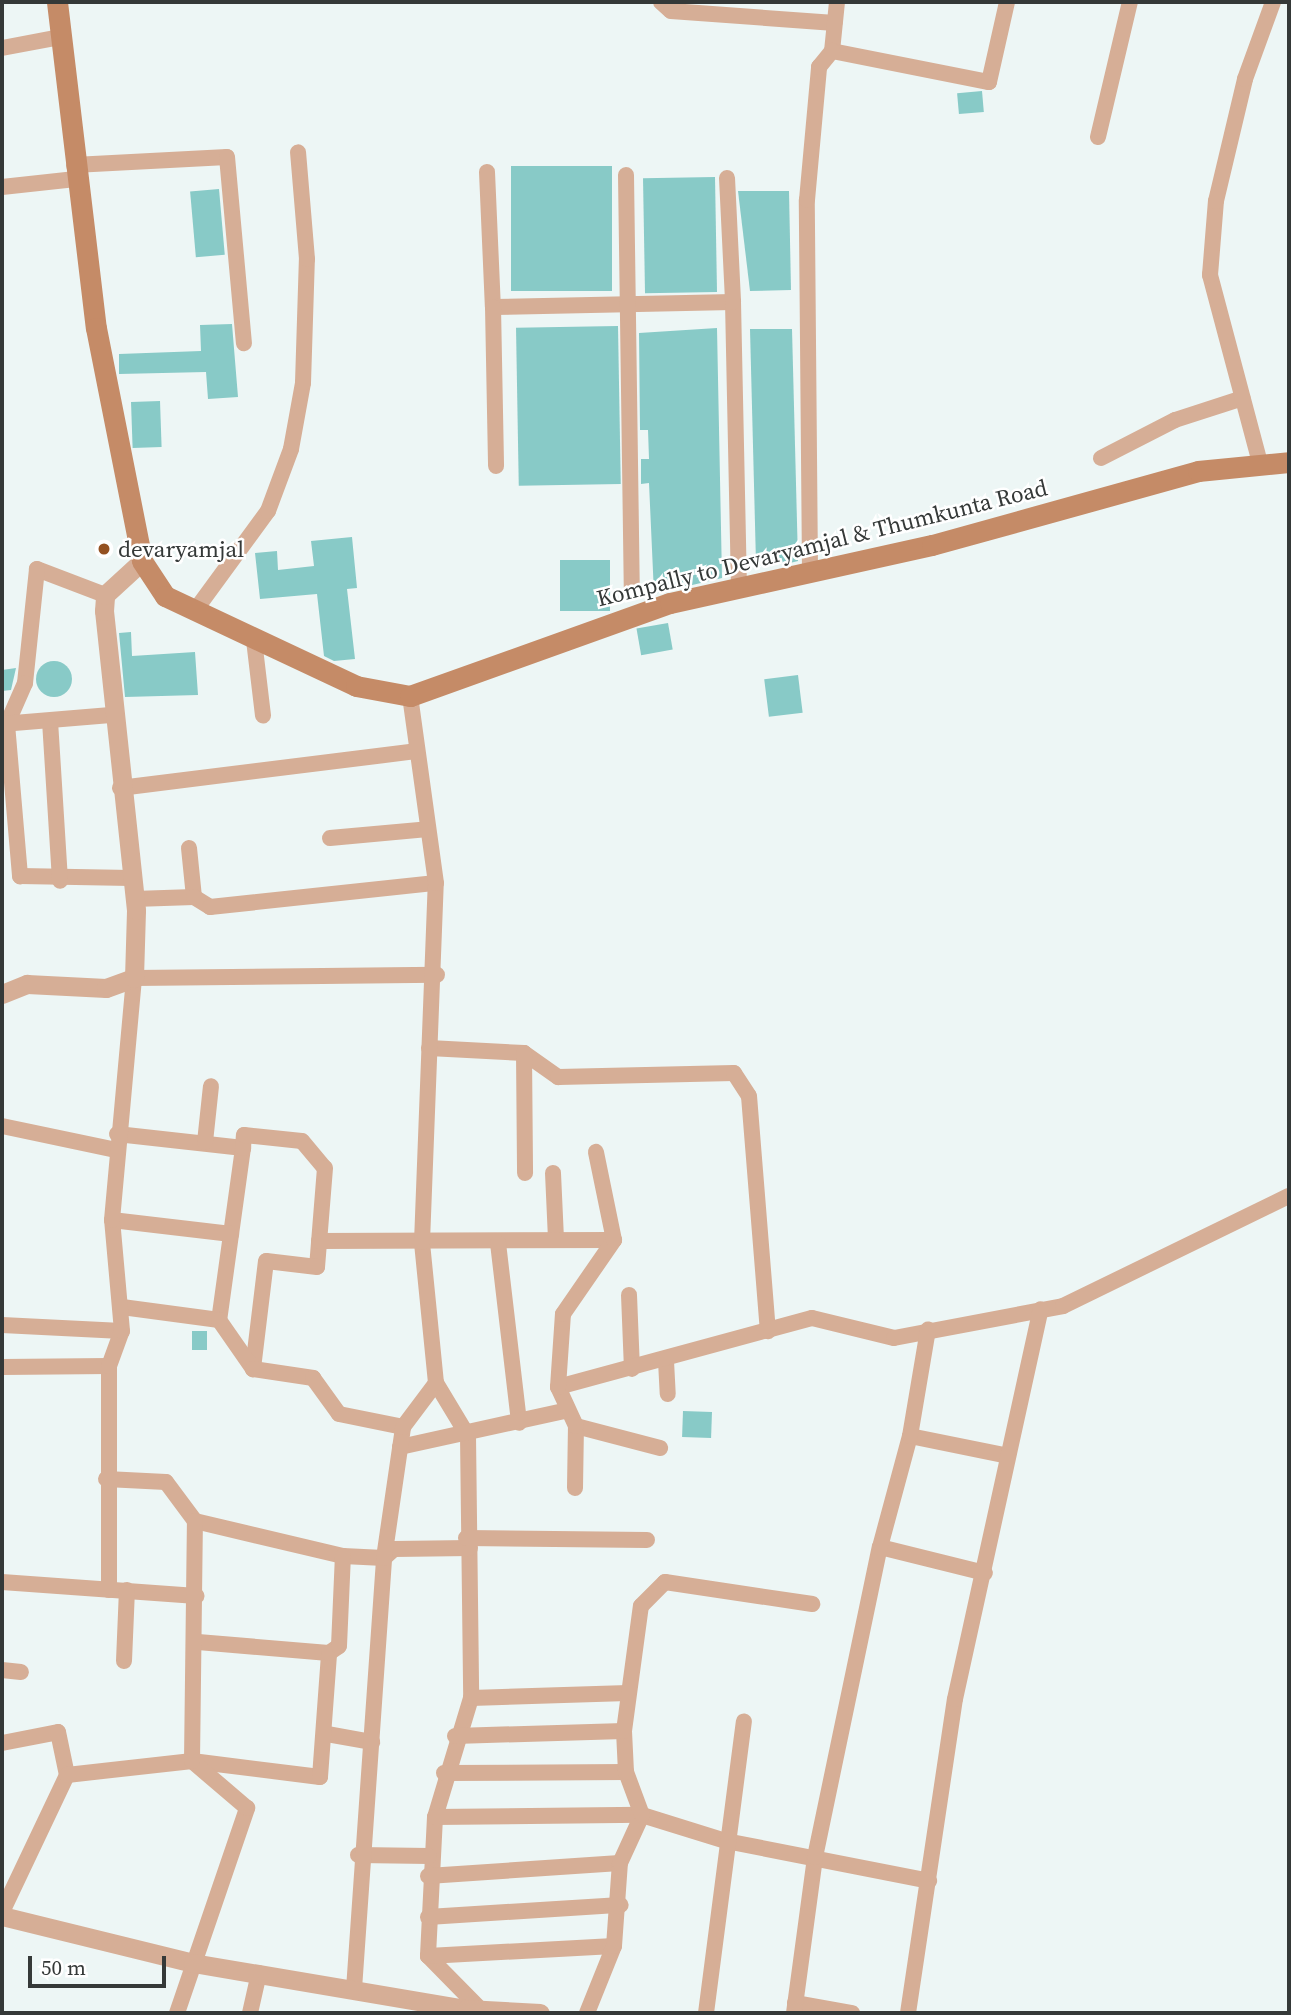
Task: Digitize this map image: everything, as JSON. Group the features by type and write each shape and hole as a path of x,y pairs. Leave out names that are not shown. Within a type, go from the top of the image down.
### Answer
{"main road":[{"path":"57,2 75,172 96,328 142,561 165,596 194,612 356,686 410,696"},
{"name":"Kompally to Devaryamjal & Thumkunta Road","path":"410,696 614,619 1198,471 1289,462"}],"street":[{"path":"661,2 671,11 835,23"},
{"path":"810,571 807,200 819,67 832,51 837,2"},
{"path":"832,51 989,82 1007,2"},
{"path":"1098,136 1130,2"},
{"path":"1260,463 1210,275 1216,201 1245,79 1273,2"},
{"path":"2,48 61,37"},
{"path":"194,612 268,511 291,449 303,383 307,259 298,152"},
{"path":"2,187 75,172 227,158 244,343"},
{"path":"487,172 496,466"},
{"path":"626,175 632,591"},
{"path":"727,178 733,302 738,588"},
{"path":"493,307 629,307 733,302"},
{"path":"1101,457 1175,420 1243,398"},
{"path":"109,1590 106,1479 109,1366 122,1331 122,1307 112,1220 134,978 134,899 111,715 105,596 142,561"},
{"path":"105,596 37,569 25,683 4,724 20,876 60,881 131,878"},
{"path":"254,640 263,715"},
{"path":"410,696 436,883 437,975 429,1048 422,1242 436,1383 468,1436 471,1698 455,1736 435,1817 429,1856 428,1956 471,2011"},
{"path":"4,724 111,715"},
{"path":"50,721 60,881"},
{"path":"120,788 416,751"},
{"path":"330,838 428,829"},
{"path":"189,848 194,897"},
{"path":"134,899 194,897 210,907 436,883"},
{"path":"2,994 27,984 106,988 134,978 437,975"},
{"path":"429,1048 524,1053 558,1077 720,1070 744,1082 768,1331"},
{"path":"524,1053 525,1173"},
{"path":"205,1142 211,1086"},
{"path":"2,1126 117,1142 205,1142 243,1149"},
{"path":"253,1369 266,1261 317,1267 325,1168 302,1141 244,1135 219,1320 253,1369 313,1378 339,1414 403,1427"},
{"path":"575,1488 576,1426 558,1387 563,1314 614,1240 596,1152"},
{"path":"553,1173 556,1240"},
{"path":"558,1387 667,1361 812,1318 894,1338 1063,1306 1289,1196"},
{"path":"112,1220 231,1234"},
{"path":"320,1241 498,1244 614,1240"},
{"path":"498,1244 519,1423"},
{"path":"629,1295 632,1369"},
{"path":"122,1307 219,1320"},
{"path":"908,2013 956,1699 1041,1309"},
{"path":"2,1325 122,1331"},
{"path":"852,2013 794,2008 815,1857 880,1546 911,1436 928,1330"},
{"path":"667,1361 668,1394"},
{"path":"2,1367 109,1366"},
{"path":"354,1989 358,1855 372,1742 384,1558 403,1427 436,1383"},
{"path":"400,1447 468,1436 568,1410"},
{"path":"576,1426 660,1448"},
{"path":"911,1436 1008,1456"},
{"path":"106,1479 166,1482 195,1521 198,1642 192,1761"},
{"path":"195,1521 343,1556 384,1558 394,1549 468,1543 647,1540"},
{"path":"880,1546 985,1573"},
{"path":"198,1642 329,1653 340,1646 343,1556"},
{"path":"2,1582 196,1596"},
{"path":"587,2013 614,1946 621,1905 620,1863 642,1815 626,1772 624,1731 641,1606 665,1582 812,1604"},
{"path":"124,1661 127,1590"},
{"path":"68,1775 192,1761 320,1777 327,1734 329,1653"},
{"path":"2,1670 20,1672"},
{"path":"471,1698 628,1693"},
{"path":"706,2013 726,1841 744,1721"},
{"path":"455,1736 624,1731"},
{"path":"2,1743 58,1732 68,1775 2,1914 193,1963 471,2011 540,2013"},
{"path":"327,1734 372,1742"},
{"path":"177,2013 247,1808 192,1761"},
{"path":"444,1773 626,1772"},
{"path":"435,1817 642,1815 726,1841 929,1881"},
{"path":"358,1855 429,1856"},
{"path":"428,1876 620,1863"},
{"path":"428,1917 621,1905"},
{"path":"428,1956 614,1946"},
{"path":"250,2013 260,1973"}],"building":[{"path":"982,91 984,112 959,114 957,93"},
{"path":"511,166 612,166 612,291 511,291"},
{"path":"715,177 717,292 645,293 643,178"},
{"path":"219,189 225,255 196,257 190,192"},
{"path":"738,191 789,191 791,290 750,291"},
{"path":"232,324 238,397 208,399 206,372 119,374 119,354 201,351 200,325"},
{"path":"618,326 621,484 519,486 516,328"},
{"path":"717,328 722,578 654,594 649,483 641,484 641,459 649,459 648,430 640,430 639,333"},
{"path":"750,329 792,329 798,561 790,563 756,563"},
{"path":"160,401 162,447 133,448 131,402"},
{"path":"352,537 357,588 347,589 355,659 334,661 324,656 317,594 260,599 255,553 277,551 278,570 314,566 311,541"},
{"path":"560,560 610,560 610,611 560,611"},
{"path":"668,623 673,650 641,655 636,629"},
{"path":"131,632 132,656 195,652 198,695 125,697 119,633"},
{"path":"54,661 67,666 72,679 67,692 54,697 41,692 36,679 41,666"},
{"path":"16,668 11,690 2,691 2,670"},
{"path":"798,675 803,713 769,717 764,679"},
{"path":"192,1331 207,1331 207,1350 192,1350"},
{"path":"683,1411 712,1412 711,1438 682,1437"}],"place":[{"name":"devaryamjal","path":"104,549"}]}
